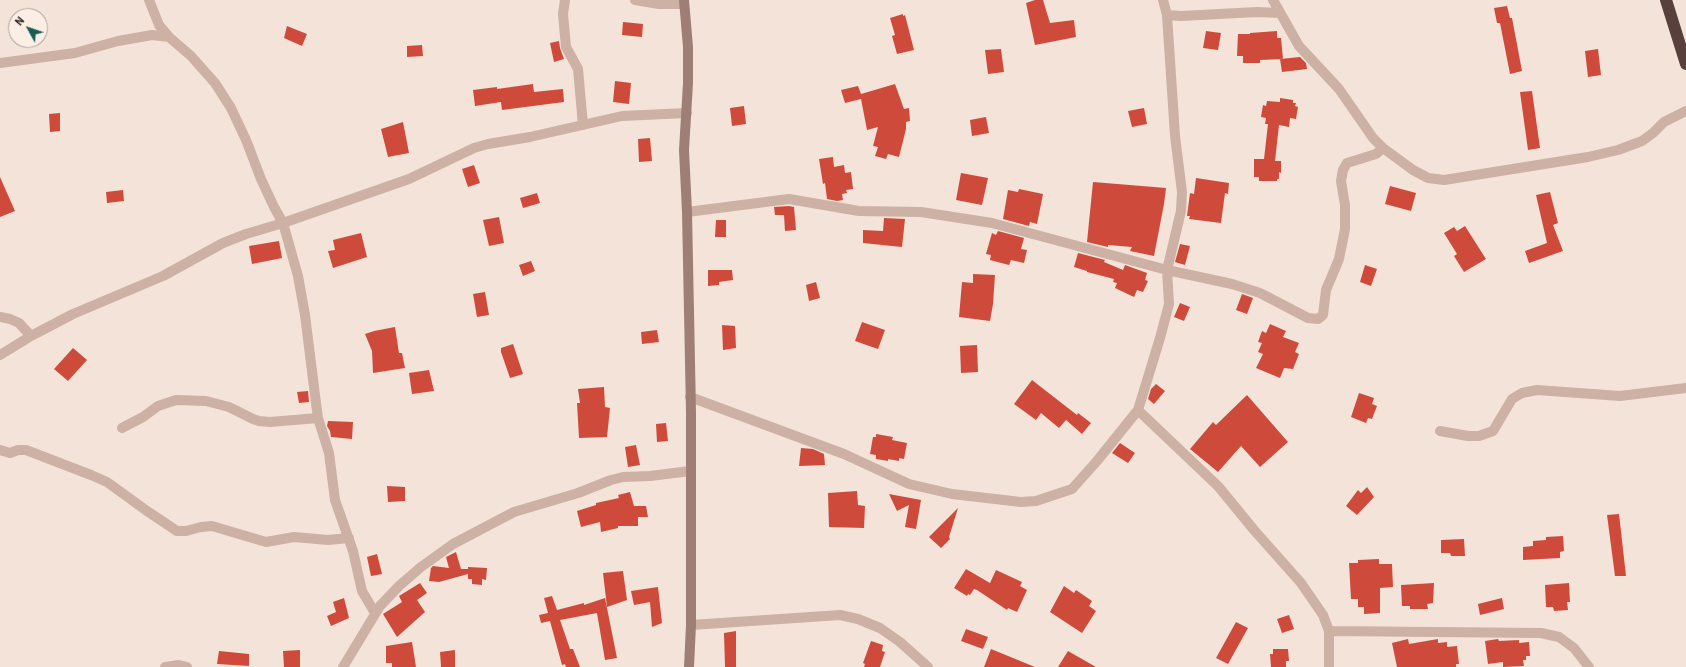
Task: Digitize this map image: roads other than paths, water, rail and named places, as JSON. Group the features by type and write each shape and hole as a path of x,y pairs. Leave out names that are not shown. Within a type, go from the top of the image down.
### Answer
{"highway":[{"path":"1666,0 1686,64"}],"street":[{"path":"149,0 159,25 169,37 191,56 215,83 231,108 267,193 283,223 298,276 305,315 318,418 329,453 335,500 349,538 362,591 375,612"},
{"path":"565,0 563,14 566,47 578,69 583,125"},
{"path":"635,0 659,4 684,2 688,47 687,113 684,150 687,212 690,397 691,625 689,667"},
{"path":"690,397 844,454 910,484 952,494 1021,502 1036,501 1072,489 1097,461 1138,410 1169,304 1167,270 1179,219 1182,192 1176,136 1167,14 1163,0"},
{"path":"1274,0 1299,46 1339,89 1374,138 1383,148 1413,170 1428,178 1444,180 1588,157 1618,150 1642,141 1664,122 1686,112"},
{"path":"1167,14 1181,16 1257,12 1280,13"},
{"path":"0,63 74,53 118,41 152,35 169,37"},
{"path":"0,355 31,336 73,314 163,276 223,243 409,179 474,148 488,144 514,141 622,116 687,113"},
{"path":"687,212 789,199 859,211 921,212 992,223 1167,270 1260,292 1308,318 1318,319 1322,315 1326,290 1340,258 1345,229 1345,205 1341,181 1342,170 1346,163 1376,154 1383,148"},
{"path":"0,317 19,323 31,336"},
{"path":"1440,431 1468,436 1480,436 1493,431 1512,399 1522,393 1537,390 1620,396 1686,388"},
{"path":"122,428 143,417 158,406 176,400 206,401 229,407 259,421 270,422 318,418"},
{"path":"1138,410 1218,486 1254,530 1301,583 1323,615 1329,631 1329,667"},
{"path":"0,450 10,453 18,450 26,450 107,482 147,511 178,530 186,531 212,526 266,542 294,537 328,540 349,538"},
{"path":"343,667 375,612 399,586 453,544 514,512 578,493 611,480 623,477 650,476 690,471"},
{"path":"691,625 840,615 858,619 880,628 900,642 928,667"},
{"path":"1329,631 1540,633 1559,637 1574,648 1589,667"},
{"path":"165,667 179,665 187,667"}]}
